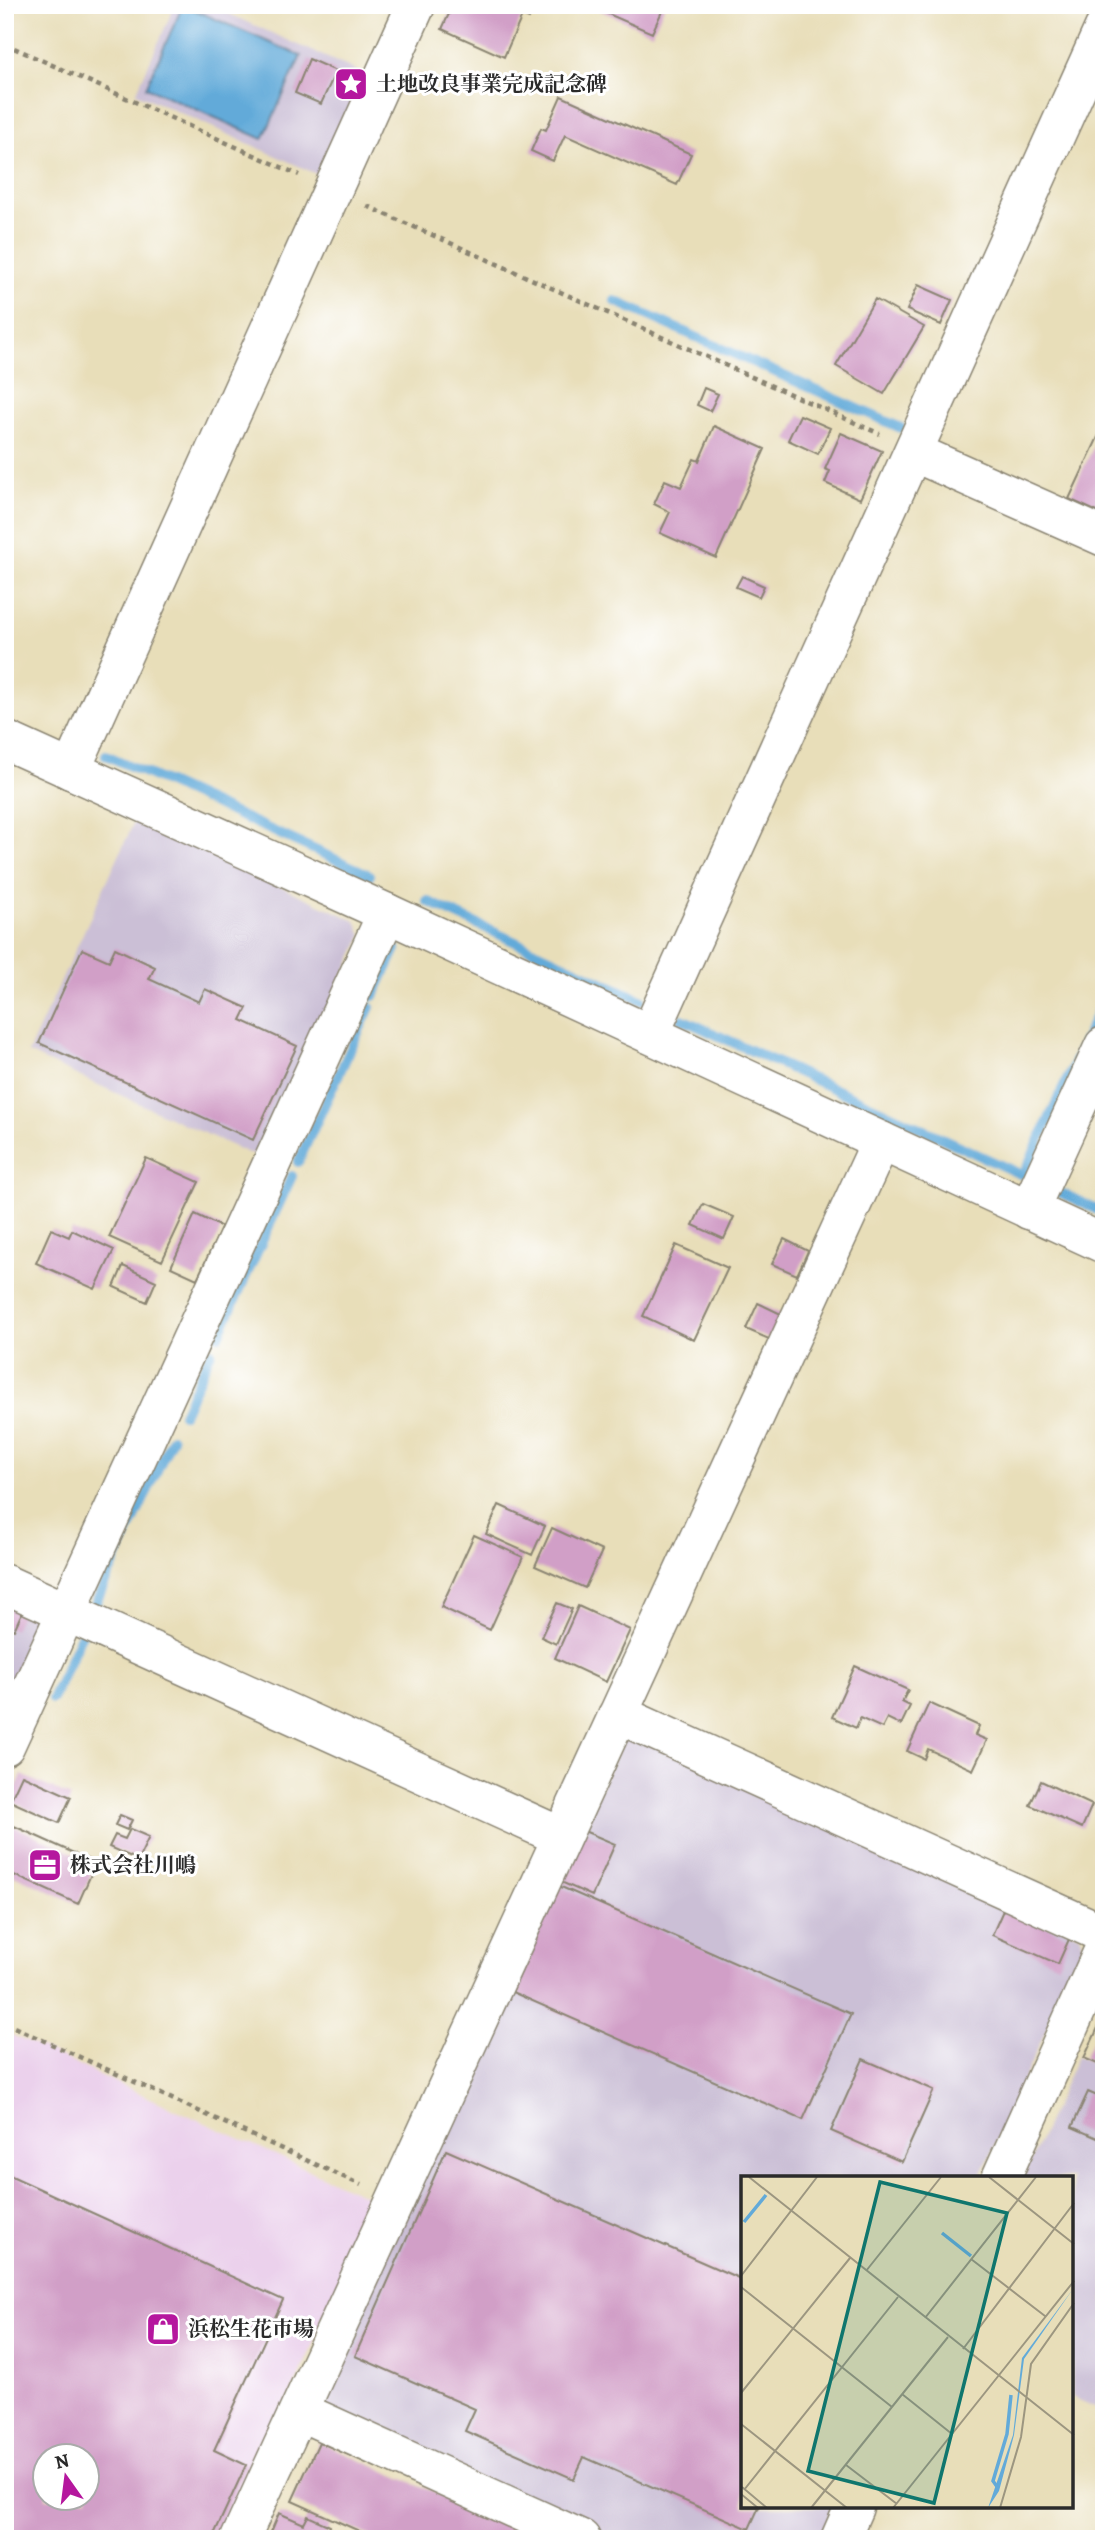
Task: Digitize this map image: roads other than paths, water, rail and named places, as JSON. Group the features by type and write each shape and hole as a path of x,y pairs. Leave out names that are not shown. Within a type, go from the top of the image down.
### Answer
{"street":[{"path":"71,770 416,5"},
{"path":"650,1034 1104,28"},
{"path":"913,451 1104,537"},
{"path":"5,740 1104,1244"},
{"path":"5,1746 387,913"},
{"path":"1029,1210 1104,1046"},
{"path":"240,2539 881,1141"},
{"path":"5,1584 562,1837"},
{"path":"618,1714 1104,1934"},
{"path":"1002,2176 1104,1948"},
{"path":"299,2411 581,2539"},
{"path":"840,2539 853,2509"}],"water":[{"path":"183,5 301,56 263,139 146,87"}],"waterway":[{"path":"615,301 901,428"},
{"path":"106,755 370,875"},
{"path":"427,901 641,1000"},
{"path":"374,996 396,949"},
{"path":"1024,1174 1104,998"},
{"path":"298,1162 370,1007"},
{"path":"682,1019 1020,1174"},
{"path":"219,1335 292,1176"},
{"path":"1059,1192 1104,1213"},
{"path":"183,1414 211,1352"},
{"path":"91,1613 172,1438"},
{"path":"52,1699 84,1629"}],"place":[{"name":"土地改良事業完成記念碑","path":"351,84"},
{"name":"株式会社川嶋","path":"45,1865"},
{"name":"浜松生花市場","path":"163,2329"}]}
